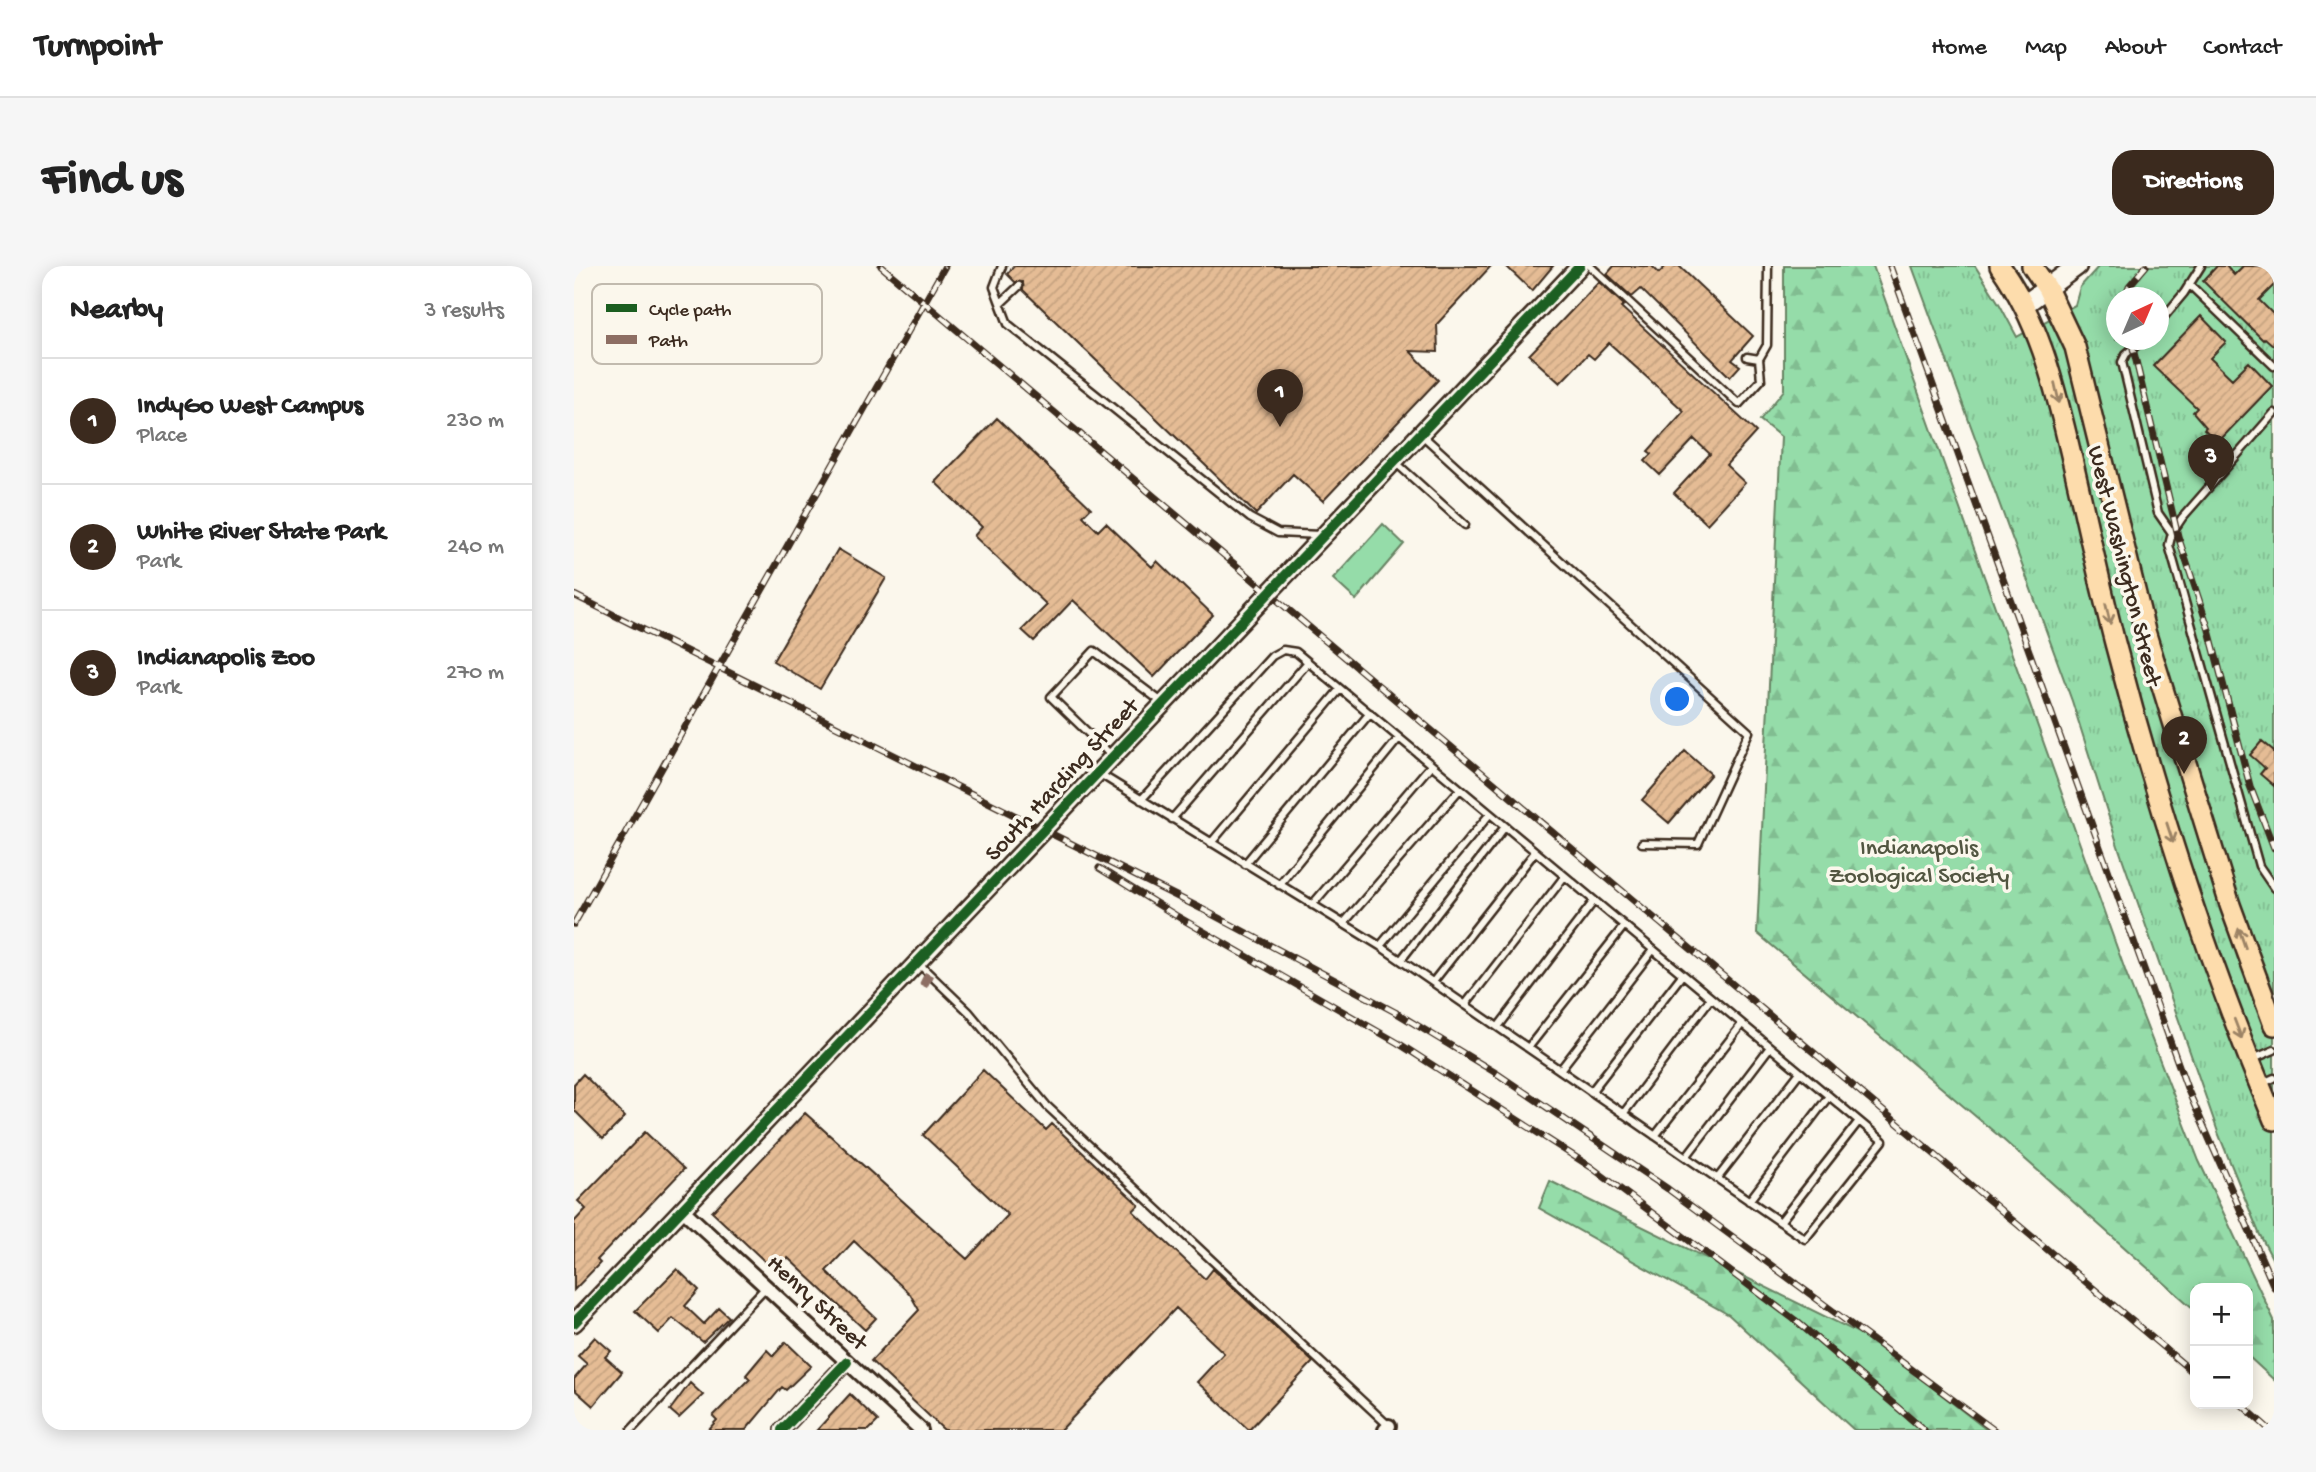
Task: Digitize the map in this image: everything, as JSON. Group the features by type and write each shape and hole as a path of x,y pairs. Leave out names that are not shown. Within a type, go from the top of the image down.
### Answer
{"main road":[{"name":"West Washington Street","path":"2000,266 2024,305 2052,372 2115,640 2163,813 2206,943 2250,1060 2267,1081 2274,1120"},
{"name":"West Washington Street","path":"2032,266 2047,288 2076,347 2145,631 2230,905 2274,1025"},
{"path":"2024,305 2077,266"}],"street":[{"name":"South Harding Street","path":"574,1323 1580,266"},
{"name":"Henry Street","path":"683,1210 920,1430"},
{"path":"782,1430 848,1362"}],"lane":[{"path":"1002,266 994,287 1008,324 1250,518 1278,533 1325,535"},
{"path":"1590,266 1739,404 1760,380 1759,359 1767,345 1768,266"},
{"path":"2169,310 2201,266"},
{"path":"2189,284 2274,366"},
{"path":"1001,303 1019,286"},
{"path":"2131,350 2123,362 2158,513 2172,533"},
{"path":"1747,357 1759,359"},
{"path":"2274,413 2208,486 2172,533 2171,559 2259,866 2274,888"},
{"path":"1420,433 1749,732 1698,844 1642,843"},
{"path":"1394,461 1465,525"},
{"path":"1098,773 1141,800 1279,885 1380,946 1805,1240 1883,1141 1296,652 1283,650 1272,656 1141,800"},
{"path":"1114,757 1051,697 1094,651 1164,704"},
{"path":"1172,819 1308,662"},
{"path":"1211,843 1340,689"},
{"path":"1245,864 1370,713"},
{"path":"1279,885 1399,738"},
{"path":"1312,905 1431,765"},
{"path":"1343,924 1460,789"},
{"path":"1380,946 1489,815"},
{"path":"1401,960 1504,828"},
{"path":"1433,982 1535,852"},
{"path":"1465,1004 1564,877"},
{"path":"1497,1027 1594,901"},
{"path":"1528,1048 1624,926"},
{"path":"1560,1070 1653,950"},
{"path":"918,964 969,1012 1048,1105 1387,1428"},
{"path":"1591,1092 1682,975"},
{"path":"1623,1114 1711,998"},
{"path":"1655,1136 1742,1024"},
{"path":"1686,1157 1770,1047"},
{"path":"2250,1060 2274,1050"},
{"path":"1717,1179 1800,1072"},
{"path":"1749,1201 1829,1096"},
{"path":"1780,1222 1859,1121"},
{"path":"631,1430 766,1287"}],"green space":[{"name":"Indianapolis Zoological Society","path":"1784,266 1873,266 2126,973 2199,1161 2274,1320 2274,1380 2253,1361 2253,1283 2190,1283 2190,1306 1999,1136 1757,933 1781,437 1760,420 1784,390"},
{"path":"1912,266 1975,266 2017,337 2075,305 2080,287 2099,266 2274,266 2274,1262 2259,1233 2219,1135 2118,846 2072,701"},
{"path":"1383,524 1404,544 1356,600 1333,579"},
{"path":"1550,1181 1869,1338 1987,1430 1854,1430 1729,1315 1539,1208"}],"building":[{"path":"1014,266 1491,266 1437,324 1438,352 1410,351 1438,380 1323,501 1293,474 1256,514 1023,290 1023,282 1015,282 1007,274"},
{"path":"1506,266 1553,266 1532,291"},
{"path":"1614,266 1652,266 1659,273 1666,266 1679,266 1753,336 1732,360 1740,366 1730,377 1641,289 1632,297 1607,274"},
{"path":"2217,266 2226,266 2234,275 2243,266 2274,266 2274,285 2259,300 2274,315 2274,346 2265,338 2263,340 2203,281"},
{"path":"1599,282 1624,305 1621,307 1756,432 1726,465 1745,483 1707,524 1674,493 1710,454 1694,439 1660,475 1645,461 1652,454 1648,451 1684,411 1609,343 1594,359 1588,354 1560,383 1529,355"},
{"path":"2201,316 2226,342 2210,358 2232,379 2249,362 2272,386 2218,442 2204,429 2206,427 2193,412 2197,408 2153,366"},
{"path":"997,418 1091,508 1083,516 1098,531 1106,523 1152,567 1157,561 1213,615 1154,677 1073,600 1034,641 1022,630 1047,605 974,536 982,527 935,482"},
{"path":"838,549 886,578 820,689 773,661"},
{"path":"2262,741 2274,751 2274,786 2260,774 2265,768 2250,755"},
{"path":"1685,751 1711,774 1669,823 1642,800"},
{"path":"983,1070 1046,1130 1052,1124 1139,1205 1133,1211 1205,1279 1213,1269 1313,1362 1249,1430 1197,1382 1224,1353 1176,1308 1061,1430 944,1430 871,1361 919,1310 910,1294 854,1241 826,1271 876,1318 865,1330 788,1258 775,1271 712,1212 805,1113 967,1259 1008,1215 923,1135"},
{"path":"583,1074 625,1117 603,1139 574,1110 574,1084"},
{"path":"645,1132 684,1169 597,1260 600,1263 574,1290 574,1222 586,1209 578,1201"},
{"path":"677,1269 699,1290 685,1306 704,1324 719,1308 729,1317 703,1342 673,1318 659,1333 635,1311"},
{"path":"595,1337 611,1351 605,1357 622,1372 593,1406 574,1389 574,1379 587,1364 578,1356"},
{"path":"786,1342 811,1366 786,1390 782,1387 746,1430 708,1430 717,1420 713,1416 750,1379 746,1375 767,1350 773,1356"},
{"path":"690,1383 703,1395 679,1418 670,1410"},
{"path":"850,1394 878,1421 869,1430 817,1430"}],"railway":[{"path":"881,266 2190,1370"},
{"path":"574,924 945,266"},
{"path":"1890,266 2187,1088 2274,1287"},
{"path":"2129,287 2146,266"},
{"path":"2133,350 2178,536 2209,630 2250,786 2274,848"},
{"path":"574,595 1202,909 1395,1012 1496,1073 1668,1189 1994,1430"},
{"path":"1099,868 1175,915 1398,1043 1591,1167 1795,1320 1924,1430"},
{"path":"2247,1409 2270,1430"}],"marked path":[{"path":"923,986 929,974"}],"cycle path":[{"path":"574,1323 1580,266"},
{"path":"782,1430 847,1362"}],"place":[{"name":"IndyGo West Campus","path":"1280,427"},
{"name":"Indianapolis Zoo","path":"2211,492"},
{"name":"White River State Park","path":"2184,774"}]}
